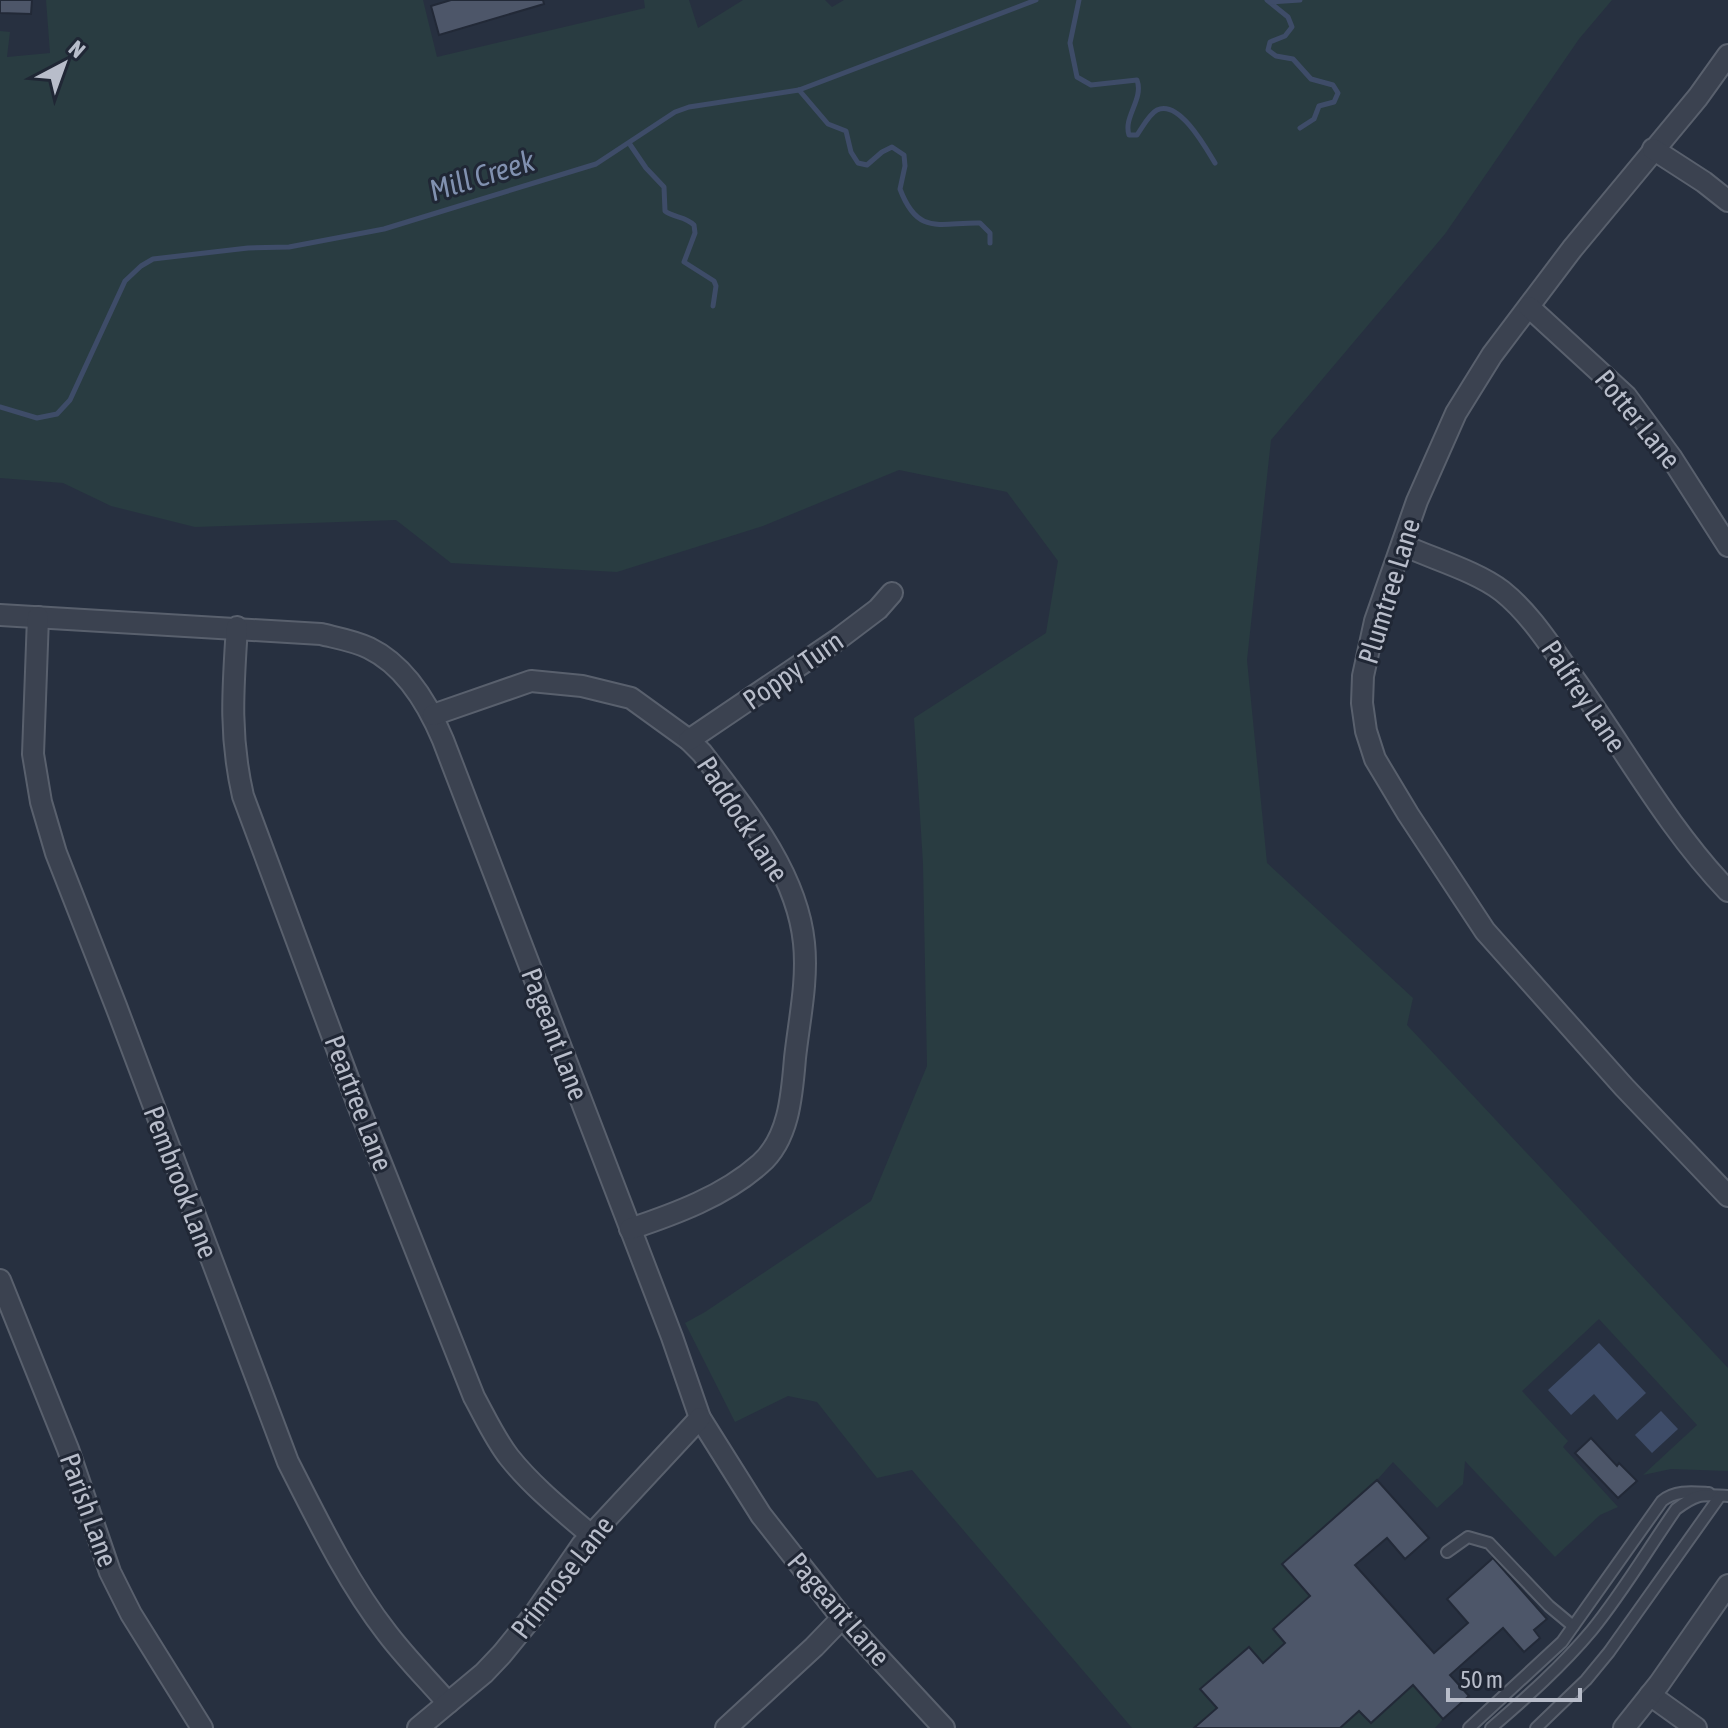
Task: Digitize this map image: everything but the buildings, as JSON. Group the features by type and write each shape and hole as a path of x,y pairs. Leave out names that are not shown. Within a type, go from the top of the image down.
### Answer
{"street":[{"name":"Plumtree Lane","path":"1728,55 1698,97 1572,249 1492,355 1456,413 1417,501 1375,621 1363,676 1364,717 1375,759 1485,931 1624,1087 1728,1196"},
{"path":"1653,149 1728,201"},
{"name":"Potter Lane","path":"1529,307 1626,396 1671,457 1728,546"},
{"name":"Palfrey Lane","path":"1403,545 1481,578 1516,604 1594,705 1674,829 1728,891"},
{"name":"Poppy Turn","path":"689,740 837,640 887,601 892,593"},
{"name":"Pageant Lane","path":"0,615 321,634 370,648 408,679 433,715 700,1418 761,1515 842,1618 944,1728"},
{"name":"Pembrook Lane","path":"38,617 34,766 56,853 80,918 288,1462 313,1512 371,1610 401,1650 448,1703"},
{"name":"Peartree Lane","path":"237,627 232,695 233,743 243,796 358,1105 474,1397 491,1429 509,1457 524,1473 591,1535"},
{"name":"Paddock Lane","path":"433,715 531,681 582,686 631,698 689,740 715,770 764,840 792,895 804,943 805,967 794,1075 784,1132 761,1163 721,1191 630,1229"},
{"name":"Parish Lane","path":"0,1280 68,1449 110,1572 131,1614 202,1728"},
{"name":"Primrose Lane","path":"418,1728 502,1654 591,1535 700,1418"},
{"path":"1624,1728 1728,1585"},
{"path":"726,1728 842,1618"},
{"path":"1650,1695 1696,1728"}],"lane":[{"path":"1469,1728 1562,1642 1662,1501 1669,1495 1683,1492 1719,1495"},
{"path":"1491,1728 1530,1694 1593,1629 1676,1509 1689,1499 1719,1495"},
{"path":"1536,1728 1586,1680 1609,1652 1719,1495"},
{"path":"1447,1552 1468,1537 1489,1543 1549,1606 1573,1626"}],"green space":[{"path":"46,0 423,0 437,57 645,8 644,0 689,0 698,28 743,0 825,0 832,7 844,0 1612,0 1579,39 1445,234 1271,440 1247,660 1267,863 1413,998 1407,1025 1728,1368 1728,1471 1671,1469 1643,1475 1697,1425 1599,1319 1522,1391 1568,1441 1563,1447 1618,1507 1600,1515 1555,1557 1465,1461 1463,1484 1437,1508 1393,1462 1377,1480 1282,1564 1310,1596 1273,1629 1285,1643 1263,1663 1248,1647 1201,1689 1217,1708 1194,1728 1132,1728 912,1470 877,1478 817,1402 788,1396 735,1422 685,1323 871,1201 927,1066 923,864 914,718 1046,633 1058,561 1007,492 899,470 763,526 617,572 451,563 396,520 195,527 111,506 63,483 0,478 0,31 10,32 7,57 50,53"},
{"path":"1413,1685 1443,1719 1435,1728 1340,1728 1359,1711 1371,1723"}],"water":[{"path":"1599,1343 1646,1393 1617,1420 1594,1394 1571,1415 1548,1390"},
{"path":"1661,1411 1678,1429 1652,1453 1635,1435"}],"waterway":[{"name":"Mill Creek","path":"0,407 37,418 57,414 70,400 125,281 153,259 248,248 289,247 384,229 596,164 675,112 689,107 799,90 1036,0"},
{"path":"1079,0 1070,43 1077,77 1091,85 1137,80 1138,94 1129,121 1129,135 1137,135 1154,112 1165,109 1183,118 1215,163"},
{"path":"1267,0 1288,17 1292,27 1285,36 1270,42 1268,50 1276,56 1293,59 1311,79 1333,85 1338,93 1334,102 1319,106 1314,119 1300,128"},
{"path":"1270,2 1300,0"},
{"path":"799,90 828,124 846,131 851,152 858,163 867,165 892,147 904,155 900,189 907,204 923,221 932,224 980,223 990,233 990,243"},
{"path":"629,143 664,187 665,211 694,225 695,233 684,262 714,281 713,306"}]}
